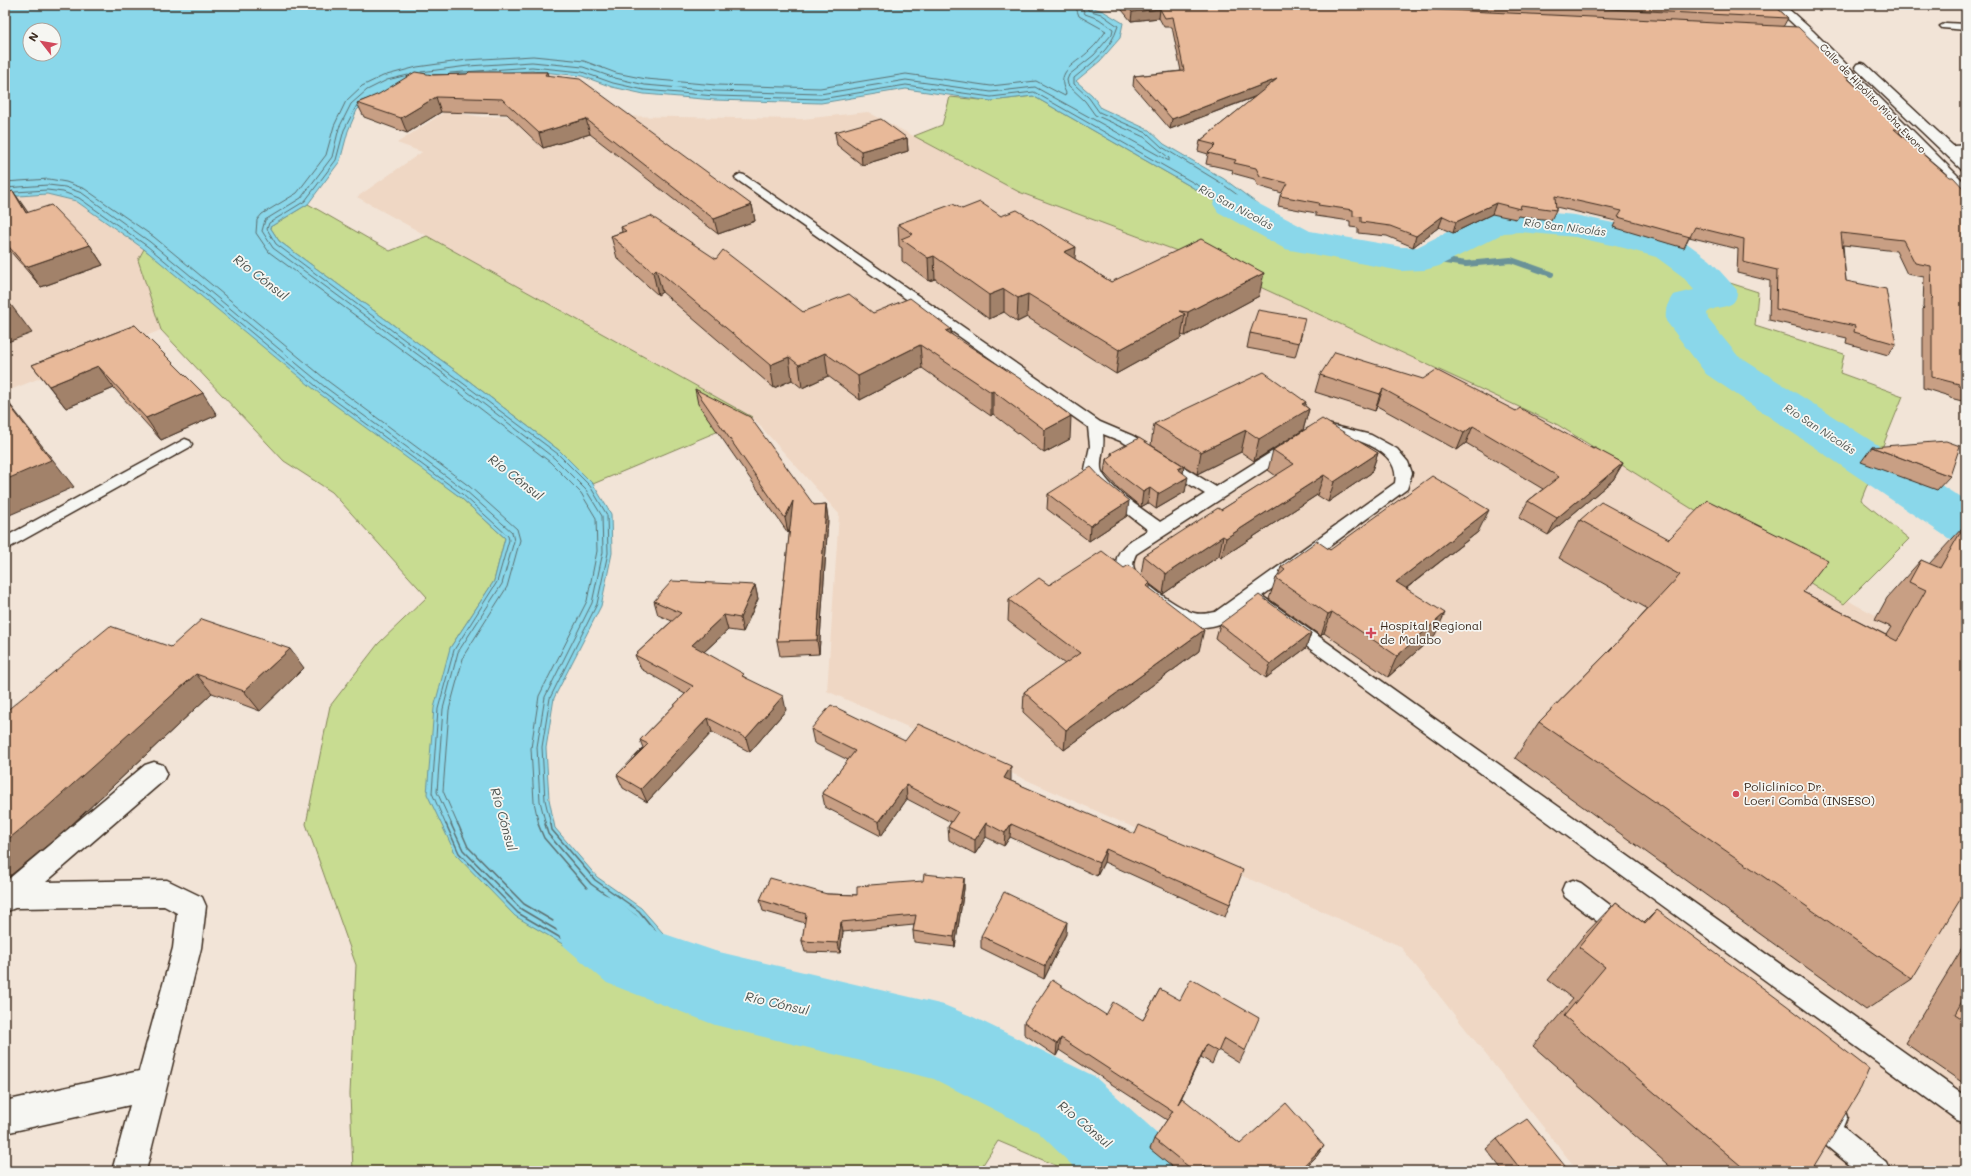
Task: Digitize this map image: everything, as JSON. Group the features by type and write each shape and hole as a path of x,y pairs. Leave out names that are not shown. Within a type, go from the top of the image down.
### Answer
{"main road":[{"name":"Calle de Hipólito Micha Eworo","path":"1778,5 1809,33 1966,192"},
{"name":"Calle de Hipólito Micha Eworo","path":"1808,16 1831,38"},
{"path":"1946,26 1966,27"},
{"path":"1793,33 1809,33"},
{"name":"Calle de Hipólito Micha Eworo","path":"1853,59 1966,166"},
{"path":"1949,150 1966,149"},
{"path":"7,897 154,774"},
{"path":"7,897 167,893 192,906 187,948 129,1171"},
{"path":"5,1117 152,1084"}],"lane":[{"path":"740,177 1095,425 1134,442 1215,494"},
{"path":"1095,425 1097,446 1093,470 1098,480 1106,489 1159,530"},
{"path":"1326,429 1343,430 1358,434 1384,449 1399,460 1404,468 1405,478 1402,486 1220,618 1204,621 1187,618 1161,602 1140,586 1126,570 1124,559 1129,550 1215,494 1313,432 1326,429"},
{"path":"5,544 185,444"},
{"path":"1250,596 1966,1111"},
{"path":"1573,890 1641,942"},
{"path":"1838,1094 1844,1099 1827,1130 1877,1171"}],"shaded area":[{"name":"Hospital Regional de Malabo","path":"446,111 482,117 553,115 802,119 868,112 1019,192 1204,261 1558,425 1856,605 1966,661 1966,1171 1578,1171 1400,946 827,691 839,514 752,417 357,197 422,152 397,143"},
{"path":"28,194 47,194 76,201 144,249 138,260 161,330 5,392 5,197"}],"green space":[{"path":"1033,96 1286,241 1309,239 1312,241 1409,261 1470,231 1506,216 1570,223 1633,237 1677,253 1702,274 1758,292 1755,326 1844,354 1840,373 1903,396 1861,500 1909,539 1844,604 1558,425 1204,261 1019,192 914,136 942,125 950,97 991,101"},
{"path":"308,204 390,251 427,236 752,417 593,484 560,451 456,371 279,241 270,227"},
{"path":"144,249 460,497 505,538 494,581 450,648 610,972 954,1065 1134,1145 1160,1171 1069,1171 998,1141 979,1171 353,1171 350,1094 356,965 306,824 330,706 378,644 427,597 332,492 284,461 161,330 138,260"}],"water":[{"path":"5,5 1084,5 1103,11 1123,23 1120,38 1100,61 1076,81 1092,95 1101,108 1149,130 1164,144 1224,179 1297,233 1309,239 1286,241 1033,96 991,101 906,89 821,103 715,100 644,94 612,87 582,76 532,71 469,75 370,98 357,110 348,131 340,161 308,204 270,227 279,241 456,371 560,451 593,484 611,514 612,553 601,606 554,698 546,748 549,799 555,828 597,877 641,908 663,933 644,981 610,972 515,916 456,855 427,794 434,708 450,648 494,581 505,538 460,497 320,394 144,249 76,201 47,194 5,197"}],"building":[{"path":"1126,5 1344,5 1798,27 1849,76 1845,76 1902,129 1894,129 1949,177 1953,177 1966,191 1966,388 1959,386 1959,384 1932,377 1933,298 1931,266 1915,263 1903,240 1841,233 1846,281 1886,289 1896,344 1854,332 1855,326 1776,309 1777,270 1743,262 1744,239 1695,227 1690,237 1618,217 1622,211 1555,196 1556,210 1521,205 1520,209 1496,203 1456,222 1443,216 1416,236 1390,226 1361,222 1361,217 1353,216 1353,210 1318,205 1319,203 1280,196 1287,183 1260,176 1256,168 1234,163 1236,160 1208,153 1216,145 1200,141 1277,79 1172,119 1134,76 1184,71 1173,17 1165,18 1160,9 1132,12"},
{"path":"1527,5 1774,5 1788,18"},
{"path":"415,72 433,75 467,74 469,72 547,72 545,75 580,79 752,205 714,219 586,119 539,133 502,99 436,97 401,118 357,103 379,94"},
{"path":"881,119 907,138 861,151 835,132"},
{"path":"13,191 26,213 51,205 90,245 26,267 5,242 5,194"},
{"path":"980,202 1001,216 1017,210 1076,247 1064,252 1111,282 1201,239 1264,273 1188,312 1179,311 1185,314 1119,350 1028,294 1018,298 1004,289 989,295 934,256 928,258 901,239 913,234 898,224 953,204 962,209"},
{"path":"651,216 716,259 723,250 803,312 849,294 873,313 910,298 951,329 946,331 1022,380 1071,416 1045,430 993,391 991,392 920,345 858,376 825,353 799,365 789,357 770,365 656,269 653,272 611,236 626,231 621,227"},
{"path":"5,298 11,305 5,307"},
{"path":"1258,310 1305,318 1299,343 1250,333"},
{"path":"135,325 203,393 146,418 98,366 49,386 32,365"},
{"path":"1335,352 1423,379 1436,370 1516,411 1520,408 1593,449 1595,448 1623,463 1557,518 1528,501 1559,477 1473,426 1464,433 1383,389 1380,394 1320,375"},
{"path":"1264,372 1306,402 1302,404 1309,409 1259,439 1246,430 1201,452 1154,424"},
{"path":"695,389 750,417 814,505 826,504 817,640 777,641 793,501 785,518"},
{"path":"5,399 51,460 5,480"},
{"path":"1322,419 1378,453 1334,482 1324,475 1226,538 1223,536 1166,574 1144,556 1218,508 1221,510 1294,464 1273,450"},
{"path":"1139,438 1184,466 1178,469 1188,477 1158,494 1150,488 1143,492 1119,474 1106,459 1113,454 1111,453"},
{"path":"1946,441 1960,446 1950,476 1872,447"},
{"path":"1091,467 1102,479 1129,501 1090,526 1048,494"},
{"path":"1432,476 1489,510 1396,582 1445,613 1397,656 1332,612 1328,614 1276,578 1285,570 1281,567 1317,541 1330,550"},
{"path":"1707,500 1828,560 1803,592 1897,641 1926,590 1909,582 1921,560 1940,568 1964,526 1966,526 1966,890 1912,979 1539,722 1615,645 1680,575 1580,520 1601,502 1669,539"},
{"path":"1102,551 1124,568 1129,565 1150,583 1147,586 1204,630 1066,730 1024,692 1080,653 1009,600 1039,578 1049,585"},
{"path":"672,581 755,585 740,618 724,615 692,645 744,674 742,676 783,696 746,738 708,718 641,789 617,775 648,744 640,740 693,686 635,655 681,613 654,601"},
{"path":"1259,595 1311,633 1270,664 1220,624"},
{"path":"202,619 290,649 244,691 196,674 44,810 5,842 5,712 110,626 171,647"},
{"path":"831,705 905,741 918,724 1011,766 1004,778 1135,834 1139,825 1243,870 1230,904 1106,849 1099,863 1011,824 1005,833 986,823 975,840 948,827 958,812 906,785 879,822 822,793 855,751 811,729"},
{"path":"924,874 964,878 954,937 913,931 916,915 841,922 838,943 802,941 806,914 760,900 770,878 827,894 857,895 857,886 923,881"},
{"path":"1004,892 1067,922 1045,966 981,936"},
{"path":"1616,902 1645,924 1657,910 1786,1005 1869,1069 1861,1088 1811,1171 1747,1171 1564,1016 1605,967 1579,947"},
{"path":"1191,979 1259,1018 1245,1051 1224,1038 1218,1052 1206,1045 1178,1104 1182,1098 1240,1144 1286,1103 1324,1146 1298,1171 1209,1171 1204,1165 1201,1171 1194,1171 1154,1139 1173,1111 1061,1038 1057,1044 1024,1022 1052,980 1106,1015 1113,1002 1143,1020 1160,989 1180,1000"},
{"path":"1966,994 1966,1021 1955,1014"},
{"path":"1527,1119 1569,1171 1522,1171 1497,1139"}],"waterway":[{"name":"Río San Nicolás","path":"1231,204 1299,241 1401,259 1425,258 1488,226 1502,222 1520,221 1575,226 1632,238 1670,249 1696,268 1717,290 1717,296 1688,304 1686,313 1687,321 1722,365 1966,525"},
{"path":"1425,258 1466,264 1511,260 1551,274"},
{"name":"Río Cónsul","path":"589,922 633,958 715,988 944,1043 1066,1104 1138,1171"}],"place":[{"name":"Hospital Regional de Malabo","path":"1371,633"},
{"name":"Policlínico Dr. Loeri Combá (INSESO)","path":"1736,794"}]}
